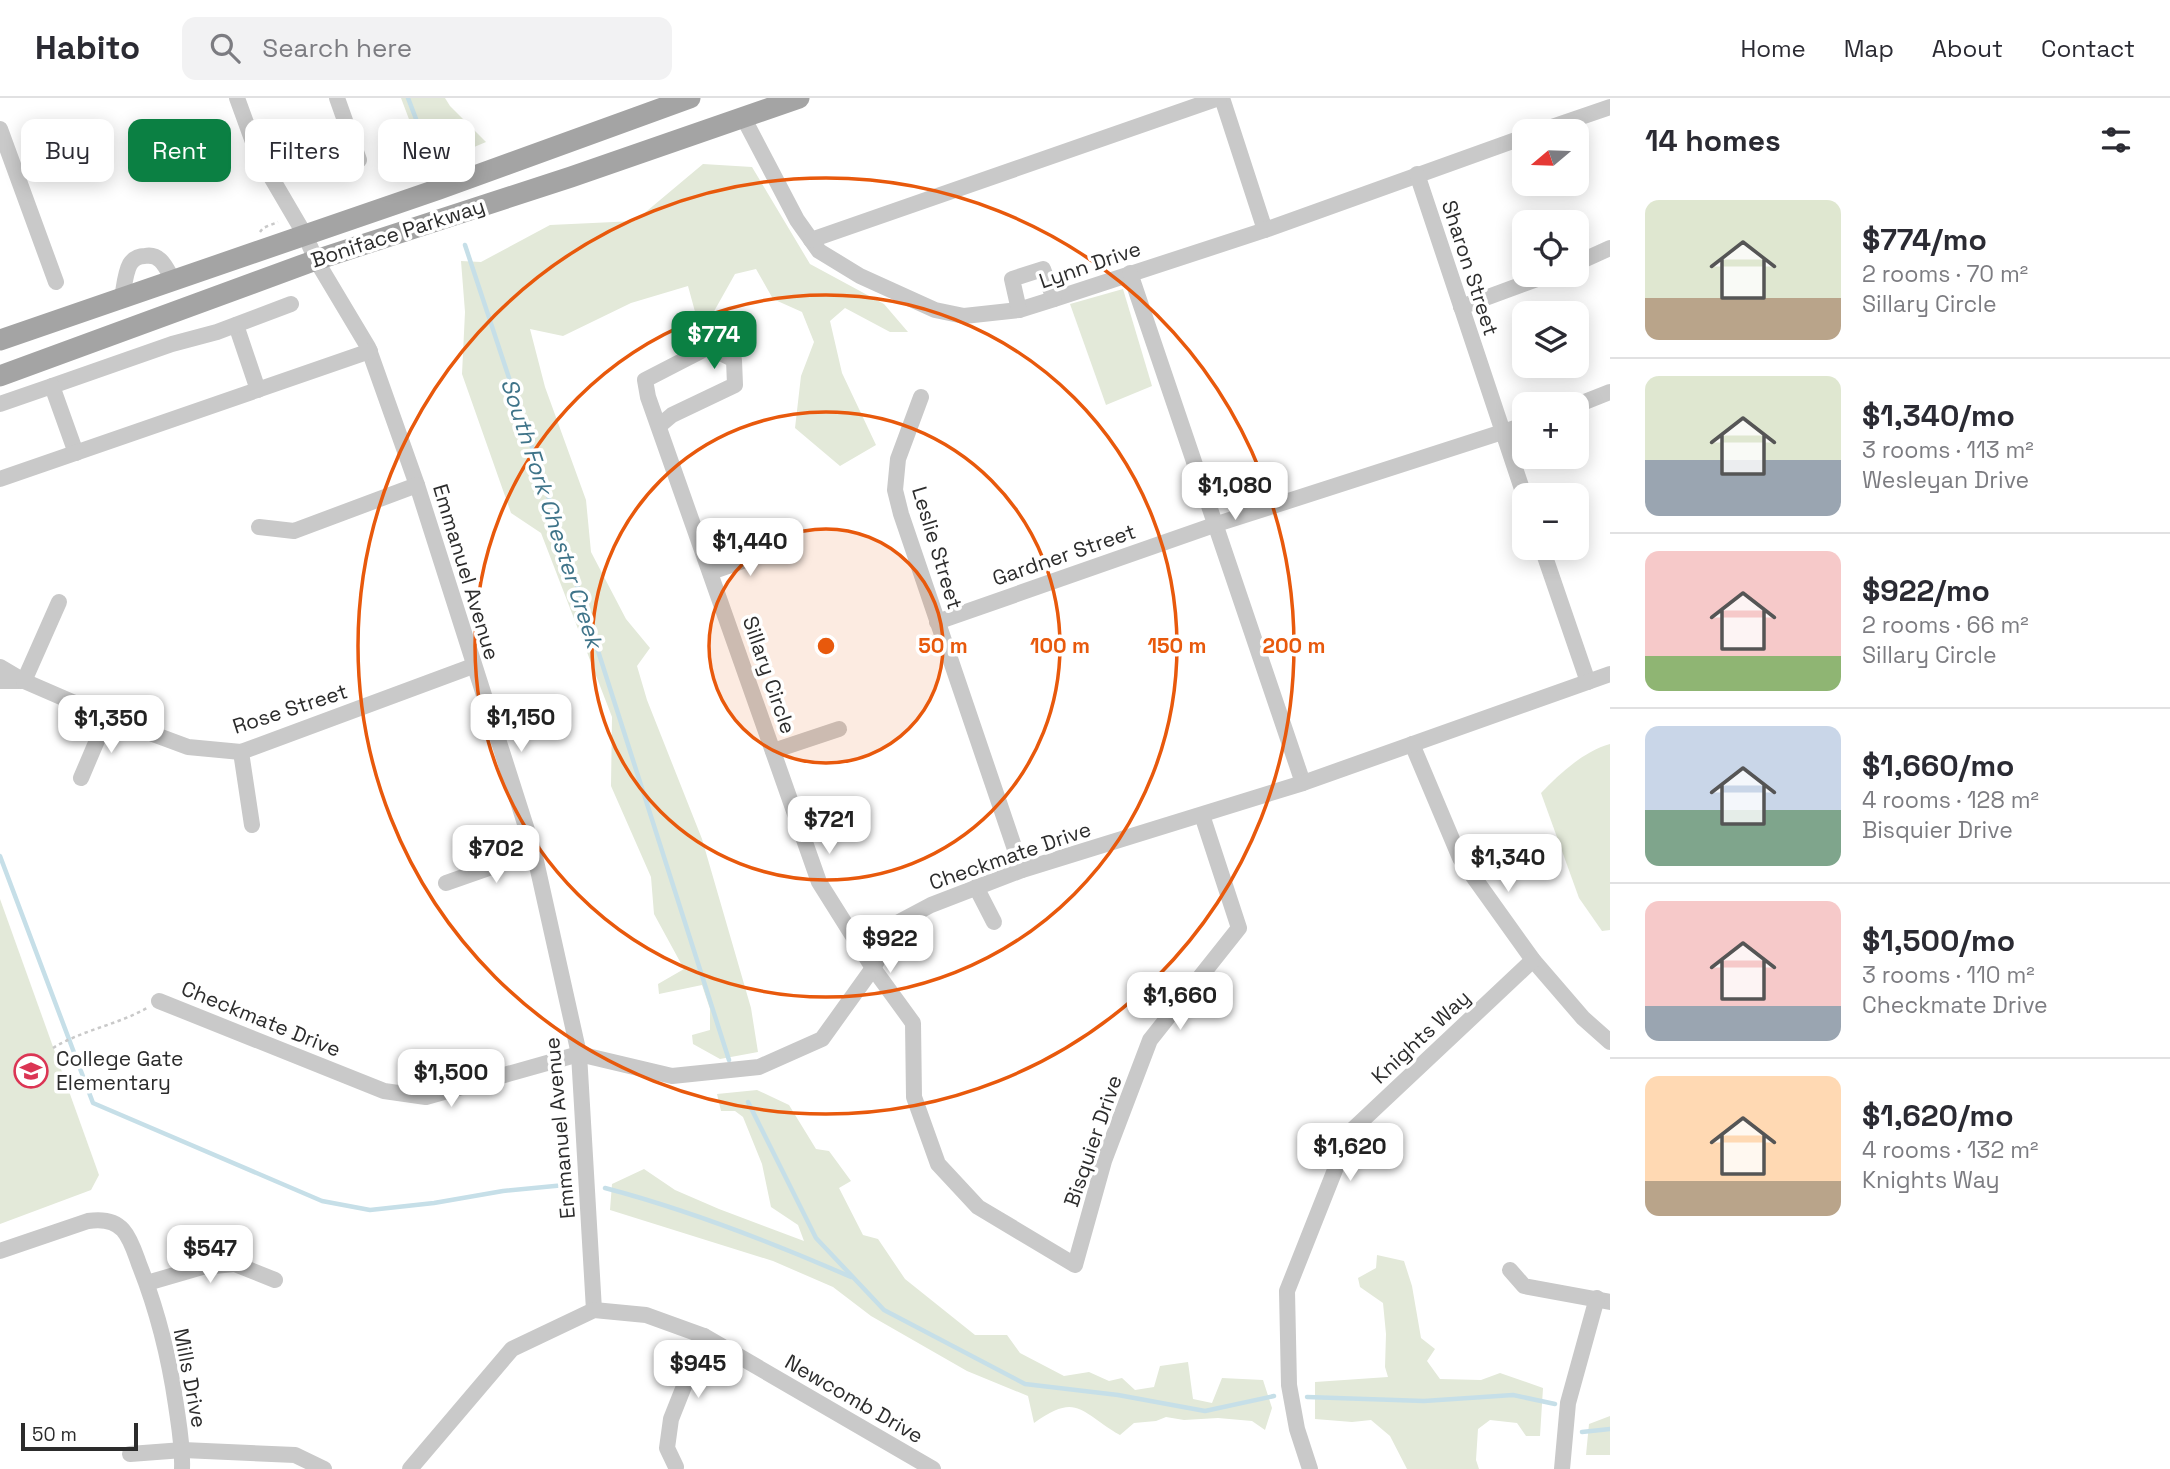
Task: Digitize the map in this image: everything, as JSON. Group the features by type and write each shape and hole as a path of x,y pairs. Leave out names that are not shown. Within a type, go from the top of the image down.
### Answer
{"main road":[{"name":"Boniface Parkway","path":"0,340 439,189 690,98"},
{"name":"Boniface Parkway","path":"0,376 316,260 571,177 799,98"}],"street":[{"name":"Emmanuel Avenue","path":"237,98 257,153 370,351 534,852 579,1054 594,1310"},
{"path":"337,98 344,119"},
{"path":"811,240 1220,98 1265,230"},
{"path":"1563,119 1587,106 1610,107"},
{"name":"Lynn Drive","path":"743,117 797,220 819,251 860,276 935,310 964,316 1019,310 1054,299 1265,230 1512,141"},
{"path":"0,129 7,171 56,282"},
{"name":"Sharon Street","path":"1417,174 1520,483"},
{"path":"1589,258 1610,248"},
{"path":"122,298 128,266 139,256 157,256 173,280"},
{"path":"1019,310 1012,279 1033,272 1043,269 1054,299"},
{"path":"1130,273 1303,783"},
{"path":"1461,307 1515,287"},
{"path":"0,404 172,344 217,332 291,304"},
{"path":"236,325 258,390"},
{"name":"Sillary Circle","path":"659,426 672,415 735,385 734,360 709,347 645,380 648,397 819,882 873,968 914,1023 914,1097 937,1164 978,1207 1074,1265"},
{"path":"0,479 370,351"},
{"path":"52,386 76,453"},
{"path":"1589,400 1610,392"},
{"name":"Leslie Street","path":"921,397 898,459 895,490 1021,870"},
{"name":"Gardner Street","path":"937,622 1217,524 1512,430"},
{"path":"259,527 294,531 416,485"},
{"path":"711,572 777,548"},
{"path":"1546,560 1588,682"},
{"path":"0,667 24,681 59,602"},
{"name":"Rose Street","path":"0,681 24,681 107,717 188,747 241,752 473,666"},
{"name":"Checkmate Drive","path":"159,1001 384,1091 426,1097 579,1054 672,1076 759,1067 822,1038 873,968 899,922 930,905 1021,870 1303,783 1610,674"},
{"path":"82,778 107,717"},
{"name":"Sillary Circle","path":"773,751 839,729"},
{"path":"1412,744 1460,858 1533,960 1583,1018 1610,1042"},
{"path":"241,752 252,825"},
{"name":"Bisquier Drive","path":"1074,1265 1104,1161 1150,1041 1239,928 1202,815"},
{"path":"446,883 534,852"},
{"path":"976,887 994,922"},
{"name":"Knights Way","path":"1310,1469 1297,1429 1289,1385 1287,1291 1350,1132 1533,960"},
{"name":"Mills Drive","path":"0,1251 88,1221 114,1222 123,1230 131,1242 147,1283 170,1364 183,1450 182,1469"},
{"path":"147,1283 202,1268 235,1264 275,1280"},
{"path":"1510,1270 1524,1286 1604,1300 1568,1403 1562,1469"},
{"path":"410,1469 512,1349 594,1310"},
{"name":"Newcomb Drive","path":"594,1310 646,1315 704,1336 933,1469"},
{"path":"677,1467 667,1448 671,1419 704,1336"},
{"path":"130,1454 183,1450 295,1455 324,1469"}],"path":[{"path":"53,1048 64,1041 131,1017 159,1001"}],"green space":[{"path":"401,98 445,98 463,119 409,119"},
{"path":"475,131 486,142 475,147"},
{"path":"703,164 752,167 810,264 884,304 908,332 890,332 845,308 830,321 842,373 876,445 840,466 795,428 801,376 814,342 802,312 773,299 756,269 735,274 708,322 697,319 688,286 631,303 563,336 530,329 545,387 586,500 591,552 626,619 650,648 637,666 647,700 702,839 751,1008 758,1052 720,1059 693,1044 692,1035 710,1030 710,1009 702,985 659,994 658,984 684,969 654,914 651,877 611,786 612,717 541,533 511,513 462,374 465,312 461,261 481,262 550,225 635,221"},
{"path":"1123,289 1152,386 1106,405 1070,304"},
{"path":"1610,744 1610,930 1602,931 1579,898 1541,793 1581,758"},
{"name":"College Gate Elementary","path":"0,899 99,1175 91,1190 0,1224"},
{"path":"757,1090 789,1105 816,1149 829,1151 851,1181 839,1188 863,1235 878,1239 905,1279 975,1335 1007,1335 1020,1353 1064,1376 1089,1372 1109,1381 1122,1378 1135,1390 1154,1387 1160,1366 1188,1362 1193,1399 1212,1403 1222,1378 1263,1380 1272,1408 1265,1430 1252,1421 1218,1418 1184,1420 1166,1417 1134,1423 1120,1435 1087,1413 1070,1407 1049,1413 1034,1423 1028,1396 967,1371 871,1316 833,1287 773,1261 610,1210 612,1184 644,1169 675,1190 804,1241 798,1225 771,1207 762,1164 743,1117 735,1111 721,1111 717,1094"},
{"path":"1377,1255 1404,1261 1412,1286 1421,1338 1435,1349 1427,1361 1440,1379 1481,1380 1500,1373 1543,1388 1540,1436 1526,1436 1517,1423 1490,1420 1478,1429 1476,1460 1479,1469 1407,1469 1390,1436 1371,1420 1352,1422 1315,1419 1315,1382 1388,1377 1385,1367 1383,1303 1360,1287 1358,1278 1376,1268"},
{"path":"1610,1416 1610,1455 1586,1455 1589,1424"}],"waterway":[{"name":"South Fork Chester Creek","path":"408,98 416,119"},
{"name":"South Fork Chester Creek","path":"465,245 729,1060"},
{"path":"0,856 93,1103 322,1201 370,1210 565,1185"},
{"name":"South Fork Chester Creek","path":"748,1102 816,1238 884,1310 1025,1384 1118,1395 1205,1411 1274,1396"},
{"path":"605,1188 730,1228 851,1277"},
{"name":"South Fork Chester Creek","path":"1307,1397 1424,1401 1513,1395 1555,1404"},
{"name":"South Fork Chester Creek","path":"1582,1432 1610,1429"}],"place":[{"name":"College Gate Elementary","path":"31,1071"}]}
